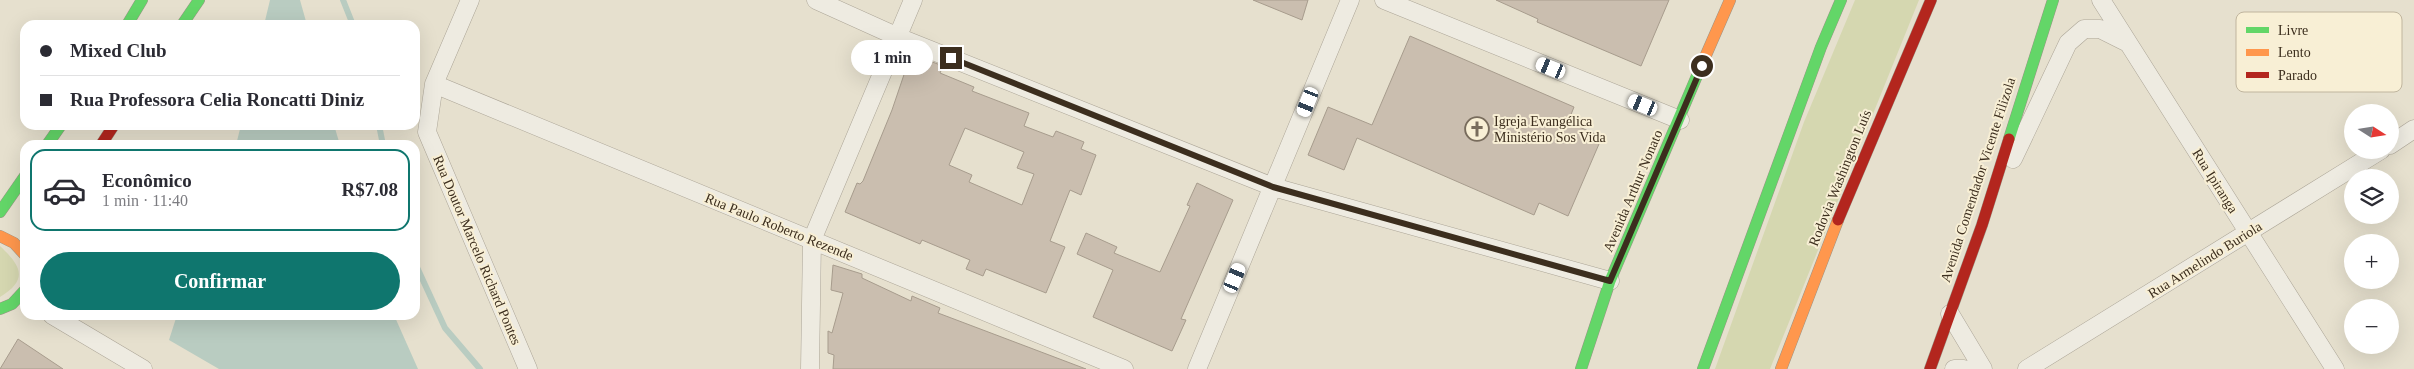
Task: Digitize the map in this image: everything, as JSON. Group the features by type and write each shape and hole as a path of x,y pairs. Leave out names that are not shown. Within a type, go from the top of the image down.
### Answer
{"main road":[{"path":"130,20 142,0"},
{"path":"185,20 199,0"},
{"path":"1722,0 1724,14"},
{"name":"Avenida Arthur Nonato","path":"1581,369 1610,281 1730,0"},
{"path":"1703,369 1821,47 1841,0"},
{"name":"Rodovia Washington Luís","path":"1780,369 1849,191 1931,0"},
{"name":"Avenida Comendador Vicente Filizola","path":"1930,369 1982,224 2053,0"},
{"path":"0,212 20,183"},
{"path":"0,236 8,238 20,248"},
{"path":"12,306 20,296"}],"street":[{"path":"434,84 470,0"},
{"path":"816,0 898,37 1273,187 1610,281"},
{"path":"810,369 812,240 913,0"},
{"path":"1197,369 1350,0"},
{"path":"1384,0 1680,120"},
{"name":"Rua Ipiranga","path":"2101,0 2335,369"},
{"path":"1982,224 2068,43 2084,29 2100,29 2128,43"},
{"name":"Rua Doutor Marcelo Richard Pontes","path":"434,84 427,132 528,369"},
{"name":"Rua Paulo Roberto Rezende","path":"434,84 1124,369"},
{"path":"2399,139 2414,130"},
{"name":"Rua Armelindo Buriola","path":"2027,369 2367,159"},
{"path":"1950,314 1983,369"},
{"path":"60,320 142,369"},
{"path":"1954,369 1964,369"}],"green space":[{"path":"1855,0 1919,0 1770,369 1715,369 1804,122"},
{"path":"0,246 13,260 19,272 15,284 0,297"}],"shaded area":[{"path":"270,0 300,0 306,20 265,20"},
{"path":"240,130 336,130 338,140 237,140"},
{"path":"175,320 396,320 418,369 219,369 169,340"}],"building":[{"path":"1253,0 1308,0 1302,20"},
{"path":"1496,0 1669,0 1641,66 1537,22 1538,19"},
{"name":"Igreja Evangélica Ministério Sos Vida","path":"1410,36 1574,107 1568,122 1602,137 1568,216 1539,203 1534,215 1357,138 1344,170 1308,155 1328,107 1372,125"},
{"path":"911,54 943,66 940,73 974,87 972,91 1029,113 1024,126 1053,137 1056,131 1084,142 1081,149 1096,155 1081,195 1070,190 1050,241 1065,247 1046,293 986,269 983,276 966,269 970,260 922,240 920,244 845,212 857,183 860,184 863,181 892,110","holes":["965,128 1024,152 1017,168 1034,174 1022,205 969,182 972,175 949,165"]},
{"path":"1197,183 1233,200 1181,319 1186,320 1172,351 1093,317 1113,270 1077,254 1086,233 1117,247 1114,253 1160,272 1190,206 1187,205"},
{"path":"833,265 862,274 862,278 911,301 912,296 940,308 938,313 1086,369 833,369 834,355 828,353 828,331 832,333 843,293 831,290"},
{"path":"18,339 63,369 0,369"}],"waterway":[{"path":"343,0 351,20"},
{"path":"380,130 382,140"},
{"path":"420,274 445,328 480,369"}],"traffic: fast":[{"path":"130,20 142,0"},
{"path":"185,20 199,0"},
{"path":"1703,369 1821,47 1841,0"},
{"path":"2009,139 2053,0"},
{"path":"1581,369 1610,281 1699,71"},
{"path":"50,140 58,130"},
{"path":"0,212 20,183"},
{"path":"0,309 12,304 20,295"}],"traffic: slow":[{"path":"1699,71 1730,0"},
{"path":"1781,369 1838,220"},
{"path":"0,236 14,243 20,250"}],"traffic: jam":[{"path":"1838,220 1931,0"},
{"path":"104,140 111,130"},
{"path":"1930,369 1982,225 2009,139"}],"place":[{"name":"Igreja Evangélica Ministério Sos Vida","path":"1477,129"}],"route":[{"path":"951,58 1273,187 1610,281 1702,66"}]}
